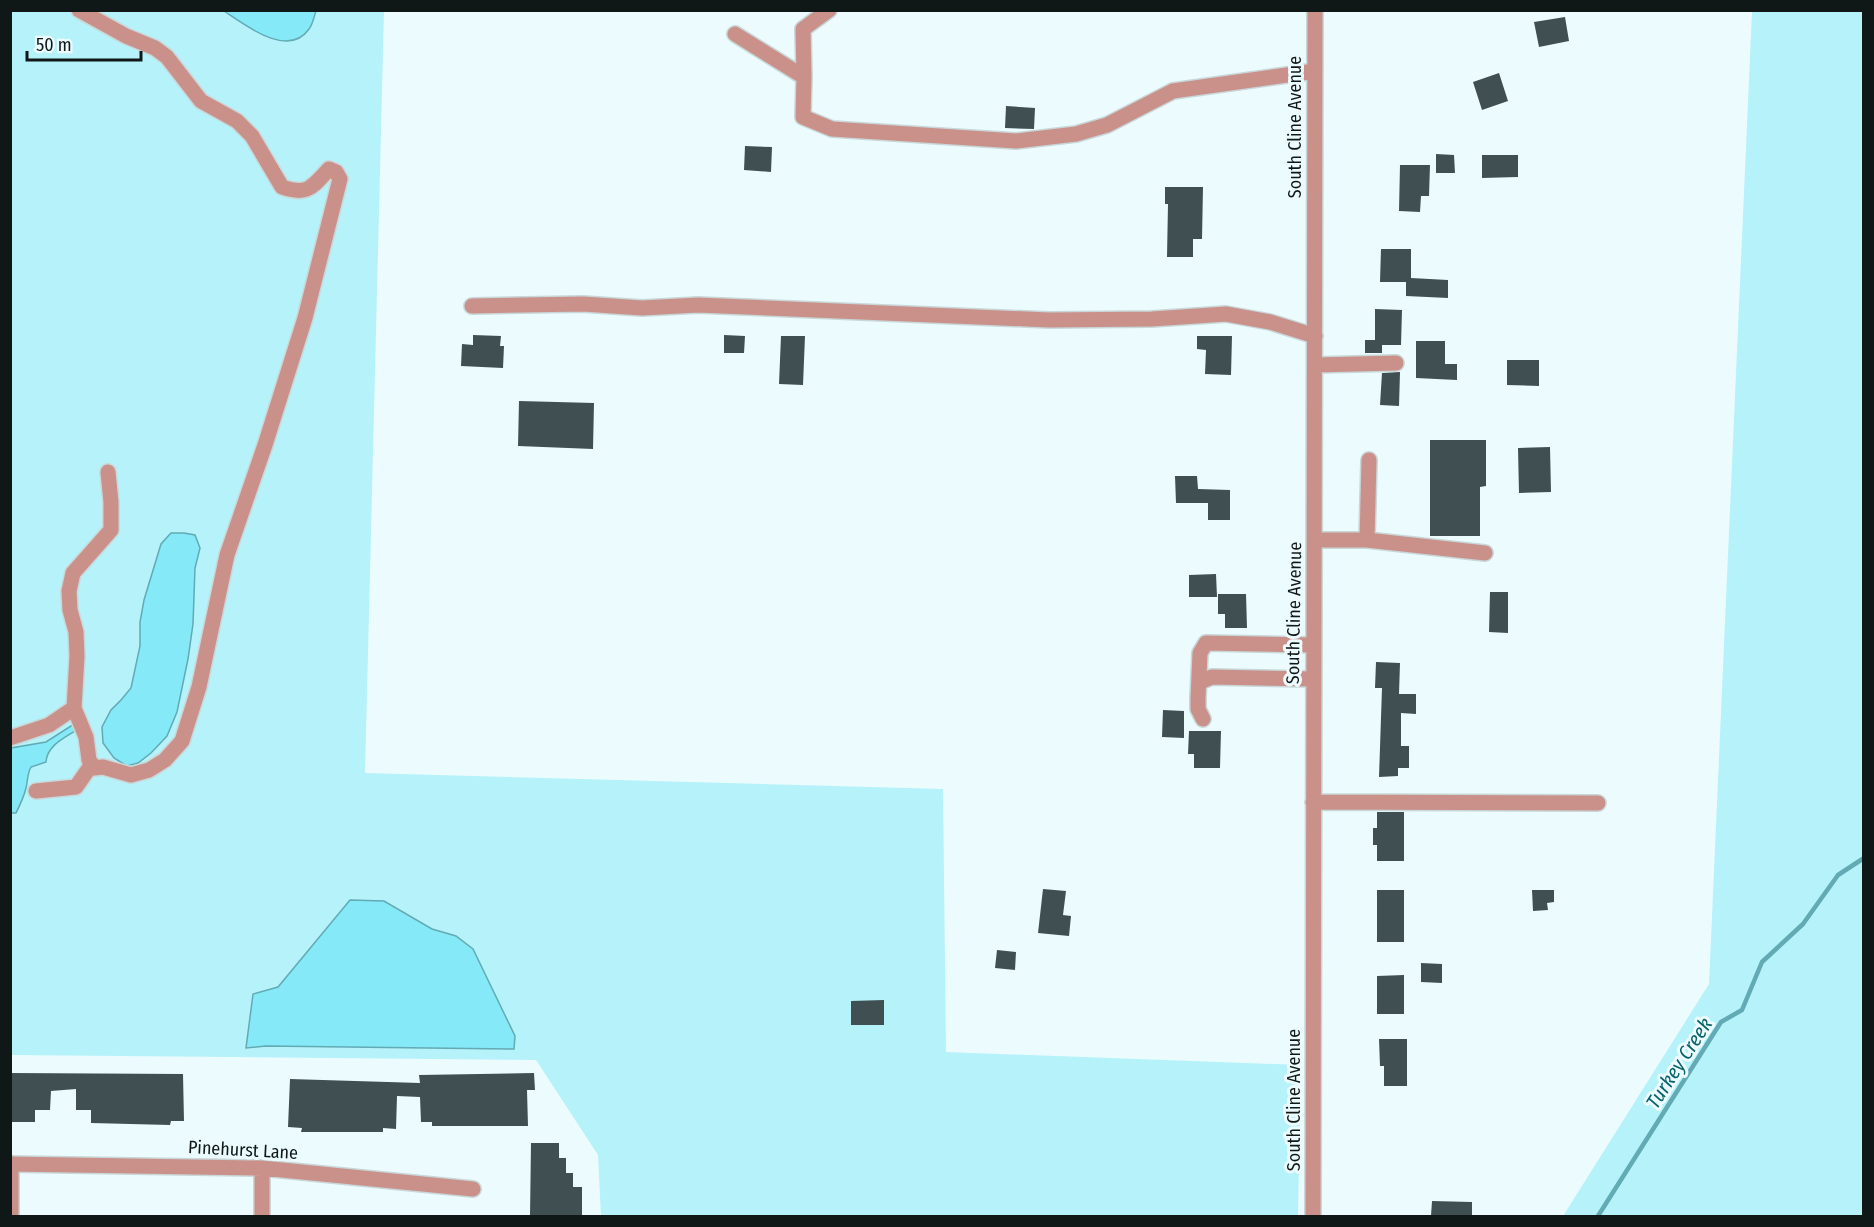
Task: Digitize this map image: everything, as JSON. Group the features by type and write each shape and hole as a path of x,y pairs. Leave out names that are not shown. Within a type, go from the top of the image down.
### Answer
{"street":[{"path":"79,10 126,36 155,48 167,57 201,101 237,121 252,136 282,187 296,192 304,190 316,184 329,169 336,172 340,178 305,318 227,555 199,687 182,741 165,760 149,770 131,775 103,767 94,768 89,760 86,737 74,708 76,632 70,610 69,591 73,573 111,530 108,472"},
{"path":"829,10 803,29 803,117 832,129 1016,141 1076,135 1096,128 1173,91 1315,71"},
{"name":"South Cline Avenue","path":"1313,1216 1315,10"},
{"path":"735,34 804,77"},
{"path":"472,306 583,304 642,308 698,305 1049,320 1152,319 1226,314 1270,322 1315,336"},
{"path":"1314,365 1396,363"},
{"path":"1367,540 1369,460"},
{"path":"1315,540 1367,540 1485,554"},
{"path":"1203,719 1198,709 1200,652 1206,643 1313,645"},
{"path":"1200,682 1212,677 1313,679"},
{"path":"10,738 49,725 74,708"},
{"path":"36,791 76,787 92,764"},
{"path":"1313,801 1598,803"},
{"path":"11,1164 11,1216"},
{"name":"Pinehurst Lane","path":"11,1164 262,1168 473,1189"},
{"path":"262,1168 262,1216"}],"shaded area":[{"path":"11,11 384,11 365,773 943,789 946,1052 1301,1065 1298,1216 601,1216 598,1155 536,1060 11,1055"},
{"path":"224,11 316,11 309,29 300,37 290,41 278,40 255,31"},
{"path":"1752,11 1863,11 1863,1216 1563,1216 1709,984"},
{"path":"171,533 195,535 200,548 195,568 193,624 188,659 177,712 167,736 138,763 127,766 114,758 103,743 102,727 111,710 131,688 140,646 140,622 144,600 161,544"},
{"path":"74,724 78,729 53,746 46,762 31,767 22,801 16,813 11,813 11,748 46,742"},
{"path":"350,900 384,901 432,929 456,936 473,949 515,1036 514,1049 266,1046 246,1048 253,994 278,987"}],"building":[{"path":"1565,17 1569,41 1539,47 1534,22"},
{"path":"1499,73 1508,101 1482,110 1473,82"},
{"path":"1006,106 1035,108 1034,129 1005,128"},
{"path":"745,146 772,147 771,172 744,170"},
{"path":"1436,154 1454,155 1455,173 1436,173"},
{"path":"1482,155 1518,155 1518,177 1482,178"},
{"path":"1400,165 1430,165 1429,196 1421,196 1420,212 1399,211"},
{"path":"1165,187 1203,187 1202,239 1193,239 1193,257 1167,257 1168,204 1165,204"},
{"path":"1381,249 1411,249 1411,278 1448,280 1448,298 1406,296 1406,282 1380,282"},
{"path":"1375,309 1402,310 1401,345 1382,345 1382,353 1365,353 1365,340 1375,340"},
{"path":"473,335 501,336 500,346 504,346 503,368 461,366 462,344 473,345"},
{"path":"724,335 745,336 744,353 724,353"},
{"path":"781,336 805,336 803,385 779,384"},
{"path":"1197,336 1232,336 1231,375 1205,374 1206,350 1197,349"},
{"path":"1416,341 1445,341 1445,364 1457,364 1457,380 1416,378"},
{"path":"1507,360 1539,360 1539,386 1507,385"},
{"path":"1400,372 1399,406 1380,405 1382,373"},
{"path":"519,401 594,403 593,449 518,446"},
{"path":"1430,440 1486,440 1486,486 1480,487 1480,536 1430,536"},
{"path":"1550,447 1551,492 1519,493 1518,448"},
{"path":"1175,476 1197,476 1198,489 1230,490 1230,520 1208,520 1208,503 1176,503"},
{"path":"1216,574 1217,597 1189,597 1189,575"},
{"path":"1490,592 1508,592 1508,633 1489,632"},
{"path":"1218,594 1246,594 1247,628 1225,628 1225,614 1218,614"},
{"path":"1376,662 1400,663 1399,694 1416,694 1416,714 1401,713 1401,746 1409,746 1409,768 1398,768 1398,776 1379,777 1382,688 1375,688"},
{"path":"1163,710 1184,711 1184,738 1162,737"},
{"path":"1189,731 1221,731 1220,768 1194,768 1194,754 1188,754"},
{"path":"1377,812 1404,812 1404,861 1377,861 1377,845 1373,845 1373,828 1377,828"},
{"path":"1043,889 1066,891 1063,915 1071,916 1069,936 1038,933"},
{"path":"1377,890 1404,890 1404,942 1377,942"},
{"path":"1532,890 1554,890 1554,902 1547,903 1548,910 1533,911"},
{"path":"997,950 1016,952 1015,970 995,968"},
{"path":"1421,963 1442,964 1442,983 1421,982"},
{"path":"1404,975 1404,1014 1377,1014 1377,976"},
{"path":"884,1000 884,1025 851,1025 851,1001"},
{"path":"1379,1039 1407,1039 1407,1086 1384,1086 1384,1066 1380,1066"},
{"path":"10,1073 183,1074 184,1121 171,1121 170,1125 91,1123 91,1110 76,1110 76,1089 51,1091 50,1110 35,1110 35,1122 10,1122"},
{"path":"534,1073 535,1090 527,1090 528,1126 432,1126 432,1122 421,1122 420,1097 397,1096 396,1129 383,1128 383,1132 301,1132 302,1128 288,1127 290,1079 420,1083 419,1075"},
{"path":"531,1143 559,1143 559,1158 566,1158 566,1173 573,1173 573,1187 582,1187 582,1216 530,1216"},
{"path":"1432,1201 1472,1202 1472,1216 1431,1216"}],"waterway":[{"name":"Turkey Creek","path":"1598,1216 1721,1022 1742,1010 1762,962 1803,924 1838,875 1864,858"}]}
